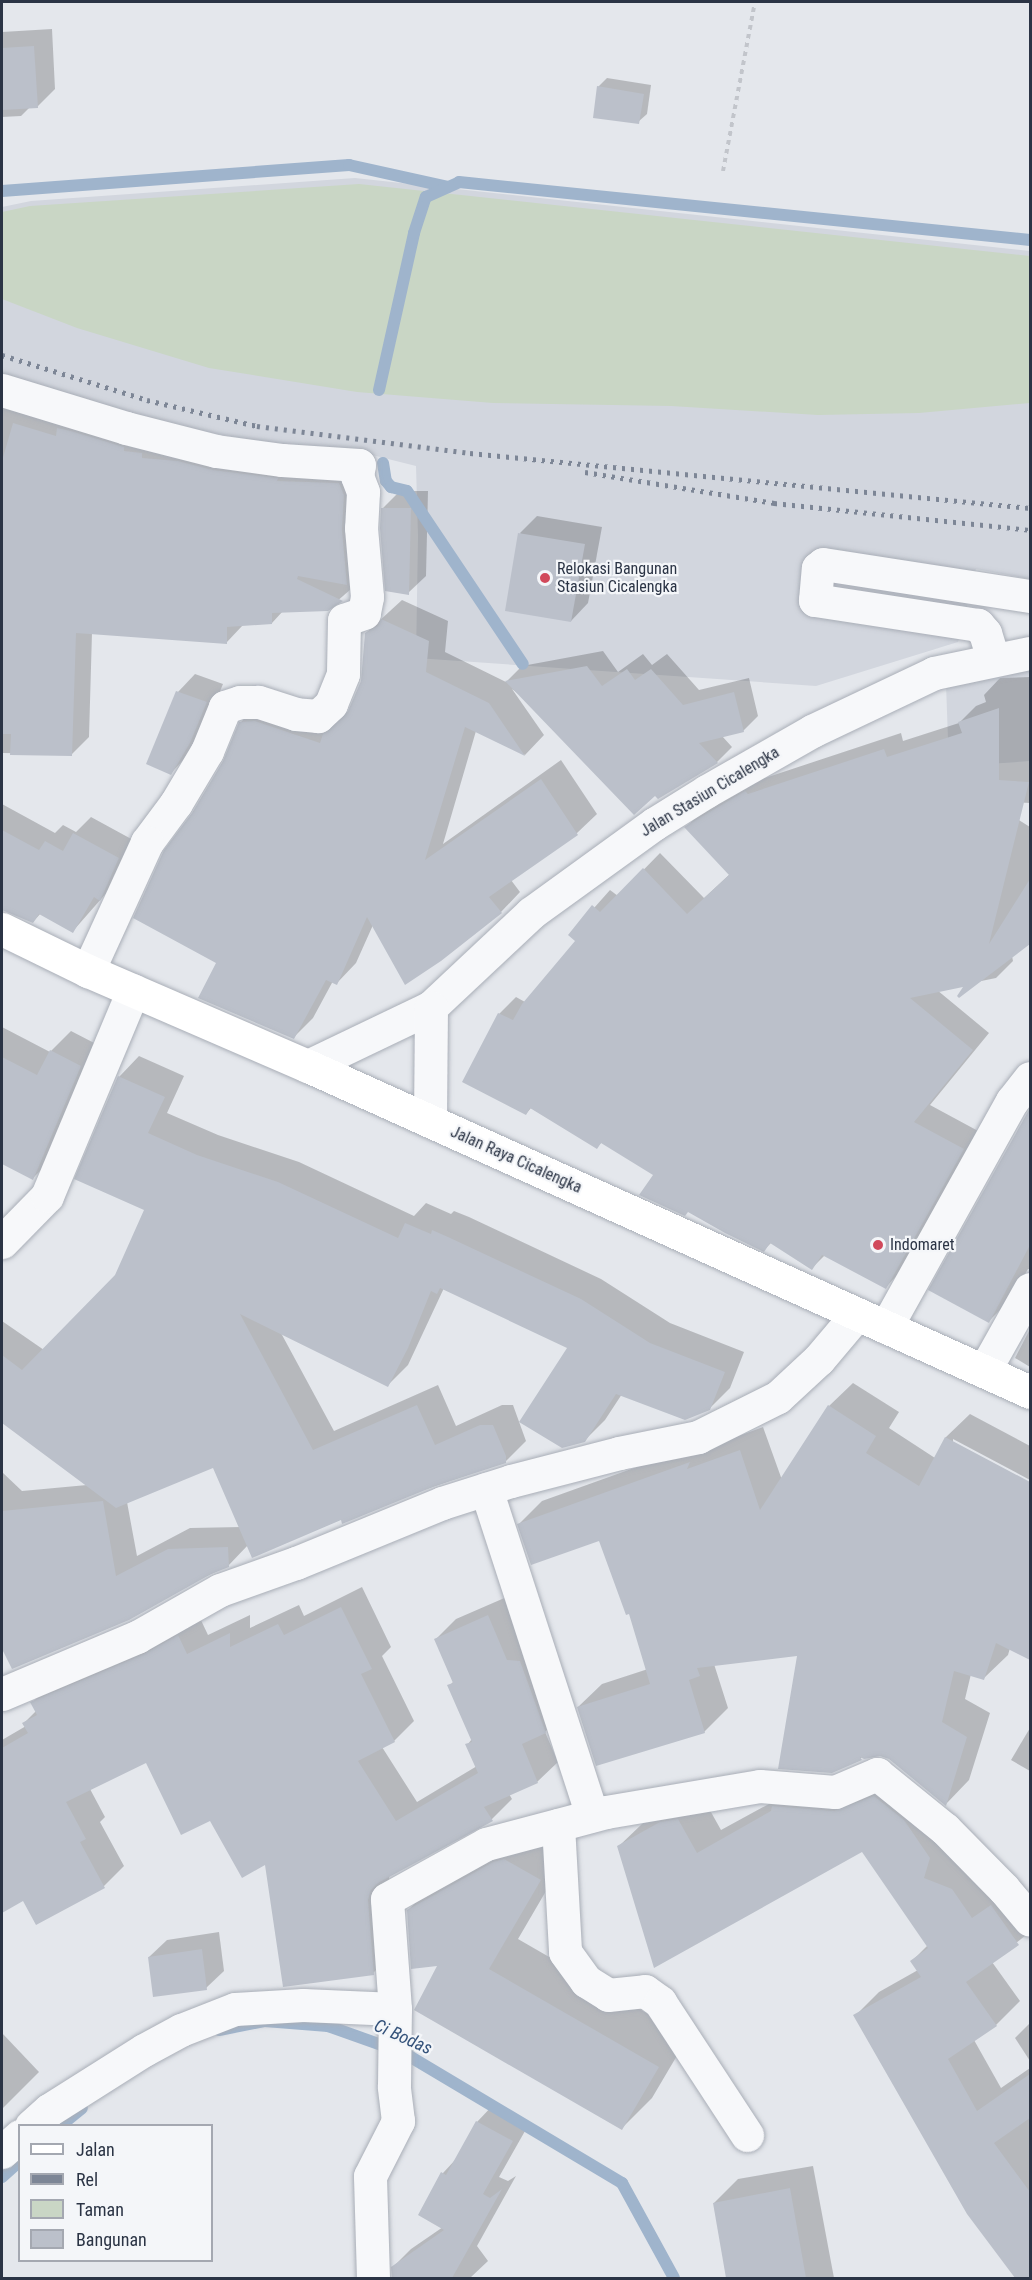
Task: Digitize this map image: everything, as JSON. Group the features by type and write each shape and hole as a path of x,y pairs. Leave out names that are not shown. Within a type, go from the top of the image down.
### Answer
{"main road":[{"name":"Jalan Raya Cicalengka","path":"2,929 88,971 308,1066 1030,1392"}],"street":[{"path":"2,390 126,428 216,451 282,460 359,465 357,476 363,492 361,528 367,597 364,613 344,620 343,674 331,704 318,716 296,714 258,702 240,702 225,707 202,760 176,803 147,842 88,971"},
{"path":"993,659 985,633 978,625 815,600 818,568 823,564 1030,596"},
{"name":"Jalan Stasiun Cicalengka","path":"308,1066 431,1007 531,913 654,824 706,791 812,731 934,673 1030,652"},
{"path":"2,1242 47,1196 133,990"},
{"path":"430,1121 431,1007"},
{"path":"2,1694 137,1637 220,1590 296,1563 442,1503 619,1453 698,1437 777,1397 819,1359 871,1320 1012,1101 1030,1078"},
{"path":"984,1371 1030,1289"},
{"path":"486,1489 592,1815"},
{"path":"373,2278 370,2176 398,2121 394,2086 395,2015 387,1899 486,1844 592,1815 760,1786 835,1792 877,1774 945,1828 1004,1889 1030,1920"},
{"path":"558,1825 565,1952 586,1981 608,1995 645,1991 660,2002 747,2135"},
{"path":"33,2124 49,2110 144,2050 181,2030 235,2009 256,2005 303,2005 395,2015"},
{"path":"2,2152 18,2138"}],"path":[{"path":"723,171 754,2"}],"shaded area":[{"path":"355,178 1030,251 1030,579 976,569 958,642 816,686 416,658 418,536 416,466 368,454 305,450 145,421 2,377 2,207 31,201"},
{"path":"1030,668 1030,761 949,767 946,684"}],"green space":[{"path":"359,184 1030,256 1030,403 919,413 818,415 671,406 493,403 357,392 209,368 77,328 2,299 2,212 30,206"}],"building":[{"path":"34,46 38,108 2,110 2,48"},
{"path":"597,86 644,94 639,124 593,118"},
{"path":"13,423 56,436 57,428 71,431 124,447 124,451 142,453 142,458 178,461 213,470 278,478 277,481 339,483 344,495 342,530 347,585 298,576 297,579 343,601 328,611 272,613 272,624 227,627 227,644 76,633 72,756 10,755 11,734 2,734 2,461"},
{"path":"381,508 411,508 409,595 385,591 380,528"},
{"name":"Relokasi Bangunan Stasiun Cicalengka","path":"518,533 585,544 571,622 505,611"},
{"path":"381,619 429,641 426,672 489,703 525,756 465,727 425,860 541,779 578,835 489,897 502,913 441,961 405,985 367,917 337,985 326,980 294,1039 198,998 216,963 133,918 164,850 192,813 223,761 239,722 255,721 320,743 323,734 348,711 361,681 365,633 378,626"},
{"path":"587,666 602,686 627,669 635,680 651,669 683,705 734,692 744,732 699,743 718,763 658,799 655,796 634,815 505,681"},
{"path":"176,691 207,702 190,743 171,775 146,764"},
{"path":"999,708 999,780 1029,782 989,944 1030,879 1030,944 959,998 957,996 963,987 910,998 973,1050 914,1122 964,1149 886,1289 822,1255 812,1270 770,1243 764,1252 688,1212 685,1216 639,1195 653,1175 601,1143 597,1149 530,1108 526,1115 462,1082 498,1013 513,1020 522,1004 575,941 568,935 592,905 600,912 643,868 687,914 729,875 684,827 745,791 748,794 884,749 887,757 962,733 958,722"},
{"path":"2,830 39,850 45,841 63,851 73,833 119,858 100,901 94,897 73,933 39,914 33,923 2,910"},
{"path":"50,1050 81,1066 33,1180 2,1164 2,1057 37,1075"},
{"path":"118,1076 165,1097 148,1133 197,1155 278,1182 398,1238 405,1223 431,1234 432,1230 581,1299 650,1343 725,1372 710,1410 685,1420 616,1394 585,1442 562,1448 519,1422 567,1348 440,1288 437,1294 431,1291 408,1348 388,1387 240,1314 313,1450 417,1405 435,1445 480,1425 493,1425 506,1456 506,1463 435,1486 342,1524 341,1520 252,1558 213,1468 116,1508 2,1423 2,1355 22,1370 115,1275 144,1210 74,1179"},
{"path":"1030,1108 1030,1245 989,1323 928,1290"},
{"path":"828,1405 876,1436 866,1453 919,1486 945,1437 1030,1482 1030,1660 996,1643 984,1680 954,1671 942,1722 967,1737 946,1806 889,1759 880,1756 864,1759 860,1757 862,1760 832,1773 778,1769 797,1656 697,1668 700,1676 689,1680 705,1733 596,1766 577,1707 650,1684 629,1614 626,1615 599,1541 531,1565 517,1524 690,1462 687,1469 740,1450 760,1510"},
{"path":"103,1501 116,1576 168,1549 228,1547 229,1567 211,1574 129,1620 12,1669 2,1649 2,1511"},
{"path":"341,1607 372,1669 361,1674 395,1742 358,1761 396,1821 478,1773 465,1744 472,1742 447,1685 453,1683 434,1639 488,1615 507,1660 520,1661 546,1733 522,1744 538,1783 484,1807 493,1821 378,1883 371,1890 368,1900 374,1975 283,1987 265,1865 242,1878 210,1821 181,1835 146,1763 66,1802 86,1839 80,1842 105,1888 36,1925 23,1901 2,1913 2,1748 28,1733 22,1723 37,1715 30,1702 144,1654 178,1635 187,1654 230,1633 230,1647 278,1624 284,1635"},
{"path":"874,1796 904,1820 930,1858 924,1878 952,1889 972,1918 991,1905 1019,1945 966,1982 997,2026 948,2059 977,2111 1030,2074 1030,2118 994,2143 1030,2192 1030,2278 1015,2278 967,2214 853,2015 921,1977 910,1961 928,1948 862,1852 654,1968 617,1846 660,1822 678,1819 697,1853 771,1811 772,1806 834,1811"},
{"path":"504,1859 541,1880 489,1969 659,2067 622,2130 414,2010 437,1966 411,1969 407,1910 493,1862"},
{"path":"202,1949 207,1990 153,1997 148,1957"},
{"path":"476,2121 513,2141 483,2194 490,2198 502,2189 452,2278 392,2278 391,2267 444,2230 418,2215 441,2172 446,2175"},
{"path":"790,2188 806,2278 726,2278 713,2203"}],"waterway":[{"path":"2,191 349,165 448,187"},
{"path":"379,390 414,233 426,197 459,182 1030,240"},
{"path":"383,463 386,481 391,487 407,491 523,664"},
{"name":"Ci Bodas","path":"219,2030 265,2021 328,2026 404,2053 622,2183 674,2278"},
{"name":"Ci Bodas","path":"62,2124 82,2108"},
{"name":"Ci Bodas","path":"2,2177 18,2163"}],"railway":[{"path":"2,355 147,400 257,426 470,453 1030,508"},
{"path":"585,472 774,503 1030,530"}],"place":[{"name":"Relokasi Bangunan Stasiun Cicalengka","path":"545,578"},
{"name":"Indomaret","path":"878,1245"}]}
